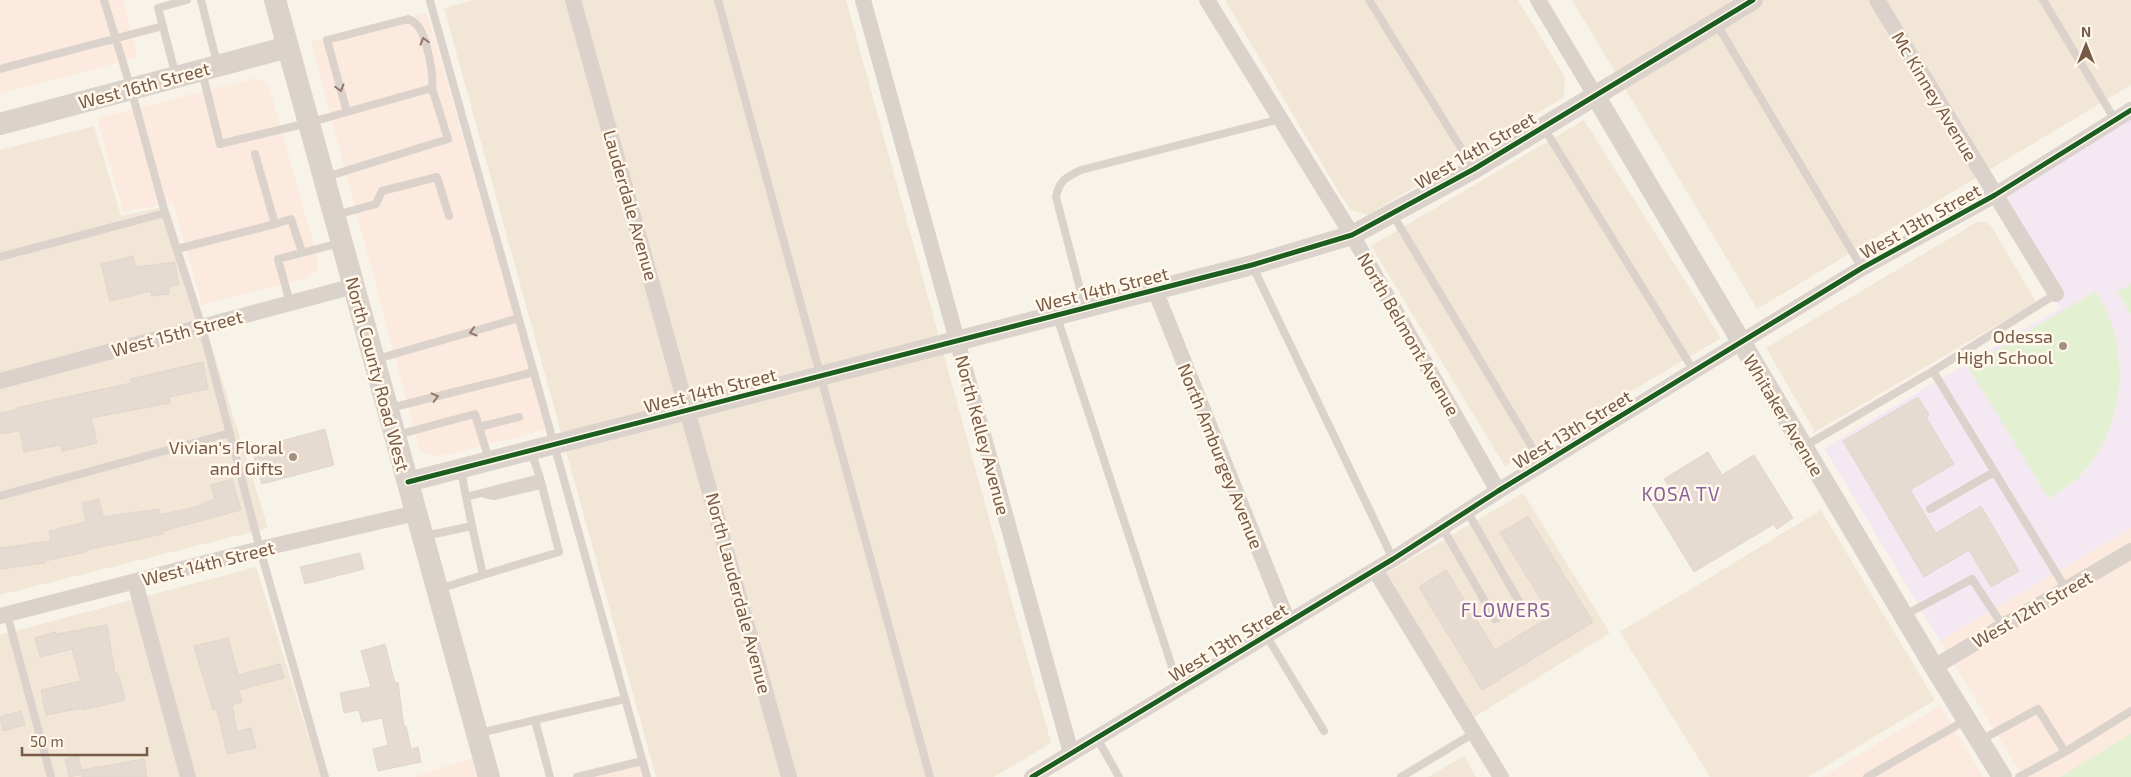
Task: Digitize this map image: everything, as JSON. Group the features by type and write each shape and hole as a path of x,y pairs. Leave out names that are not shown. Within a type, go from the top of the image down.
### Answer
{"main road":[{"name":"North County Road West","path":"275,0 489,777"},
{"name":"West 16th Street","path":"0,124 288,47"}],"street":[{"name":"Lauderdale Avenue","path":"573,0 688,410"},
{"name":"North Kelley Avenue","path":"863,0 1071,753"},
{"name":"North Belmont Avenue","path":"1207,0 1352,234 1498,490"},
{"name":"Whitaker Avenue","path":"1538,0 1903,616 2002,777"},
{"name":"West 14th Street","path":"408,482 1252,265 1352,234 1474,169 1753,0"},
{"name":"Mc Kinney Avenue","path":"1877,0 2056,294"},
{"name":"West 13th Street","path":"1032,777 1393,559 1498,490 1862,268 1995,195 2131,110"},
{"name":"West 15th Street","path":"0,381 354,286"},
{"name":"North Amburgey Avenue","path":"1155,290 1288,622"},
{"name":"North Lauderdale Avenue","path":"688,410 789,777"},
{"name":"West 14th Street","path":"4,615 260,549 416,513"},
{"name":"West 12th Street","path":"1934,667 2066,589 2128,555"},
{"path":"1375,570 1501,777"},
{"path":"135,582 188,777"}],"lane":[{"path":"104,0 132,89 165,212 202,327 260,549 324,777"},
{"path":"176,77 158,8 171,2 187,0"},
{"path":"200,0 220,144 308,123 432,88"},
{"path":"718,0 930,777"},
{"path":"1369,0 1474,169"},
{"path":"2044,0 2115,120"},
{"path":"430,1 647,777"},
{"path":"324,178 448,139 432,88 434,75 421,29 415,22 408,19 327,40 347,112"},
{"path":"1716,22 1862,268"},
{"path":"0,70 163,26"},
{"path":"1085,308 1056,197 1063,179 1081,170 1280,119"},
{"path":"1543,127 1694,371"},
{"path":"256,154 275,224"},
{"path":"334,215 376,204 382,191 438,177 449,216"},
{"path":"0,257 165,212"},
{"path":"1392,213 1542,464"},
{"path":"177,249 291,219 302,252"},
{"path":"290,303 278,259 342,242"},
{"path":"1252,265 1393,559"},
{"path":"1803,447 1933,371 2056,294"},
{"path":"1056,315 1179,688"},
{"path":"374,360 519,318"},
{"path":"1933,371 2066,589"},
{"path":"388,408 534,372"},
{"path":"395,436 475,414 489,461"},
{"path":"479,427 519,417"},
{"path":"0,496 230,434"},
{"path":"438,590 559,552 531,450"},
{"path":"460,468 483,575"},
{"path":"1930,509 1994,472"},
{"path":"466,497 540,482"},
{"path":"1442,527 1495,619 1521,605 1467,511"},
{"path":"423,537 472,526"},
{"path":"1903,616 1972,579 2003,626"},
{"path":"4,615 51,777"},
{"path":"1266,635 1324,731"},
{"path":"477,734 625,699"},
{"path":"1979,740 2038,709 2065,752"},
{"path":"2019,777 2065,752 2131,711"},
{"path":"535,720 550,777"},
{"path":"1867,777 1966,720"},
{"path":"1401,777 1474,733"},
{"path":"1097,738 1119,777"},
{"path":"577,777 642,761"}],"shaded area":[{"path":"0,0 123,0 138,57 0,94"},
{"path":"473,0 846,0 1051,743 994,777 656,777 444,8"},
{"path":"1225,0 1518,0 1565,77 1564,97 1368,215 1351,210 1340,194"},
{"path":"1572,0 2131,0 2131,85 1757,309"},
{"path":"427,13 547,429 451,454 433,456 420,451 311,42"},
{"path":"256,78 266,82 271,93 317,256 317,271 307,278 202,305 173,203 123,212 97,118"},
{"name":"Odessa High School","path":"2131,109 2131,528 1940,641 1824,448 2060,308 1995,192"},
{"path":"1584,120 1721,338 1505,466 1371,246"},
{"path":"94,126 121,216 168,206 268,528 0,595 0,150"},
{"path":"1977,222 1985,222 1993,229 2036,302 1815,432 1766,348"},
{"path":"1523,493 1610,633 1473,718 1384,575"},
{"path":"1821,510 1935,700 1808,777 1710,777 1620,632"},
{"path":"2131,528 2131,777 2023,777 1940,641"},
{"path":"256,567 321,777 0,777 0,635"},
{"path":"1940,706 1983,777 1822,777"},
{"path":"483,754 489,777 414,777"},
{"path":"1464,756 1476,777 1428,777"},
{"path":"641,763 645,777 589,777"}],"green space":[{"path":"2131,284 2131,314 2117,292"},
{"path":"2096,291 2107,313 2115,336 2119,361 2119,386 2115,411 2107,435 2095,457 2079,477 2049,499 1968,367"},
{"path":"2131,734 2131,777 2060,777"}],"building":[{"path":"133,256 135,267 175,262 179,285 169,286 169,294 152,296 151,291 110,301 101,264"},
{"path":"203,362 208,389 169,397 170,403 91,418 97,443 62,451 61,445 24,452 20,431 0,434 0,413 131,383 131,379"},
{"path":"1918,397 1929,415 1926,417 1954,464 1910,490 1936,533 1981,506 2019,571 1991,587 1969,550 1924,577 1843,441"},
{"name":"Vivian's Floral and Gifts","path":"325,429 334,465 262,484 252,449"},
{"path":"1708,452 1722,475 1754,455 1793,518 1777,529 1774,524 1694,572 1650,500 1670,488 1664,479"},
{"path":"232,479 241,510 163,531 163,534 86,550 86,552 45,561 45,563 0,569 0,548 51,541 49,531 86,522 82,503 99,499 103,517 159,509 160,515 204,505 203,503 215,499 211,485"},
{"path":"1528,516 1593,622 1482,690 1419,587 1446,570 1495,650 1551,616 1500,533"},
{"path":"360,553 364,569 305,584 300,567"},
{"path":"107,625 115,674 118,673 125,700 83,710 82,708 46,715 41,690 81,681 72,649 40,657 35,638 55,632 56,634"},
{"path":"228,638 238,675 280,664 284,678 239,690 242,702 232,705 237,731 251,728 256,748 227,754 217,709 213,710 194,646"},
{"path":"385,644 395,683 398,682 404,727 406,726 411,749 418,747 421,762 378,771 373,749 388,745 382,718 362,722 359,710 344,713 340,693 371,687 361,651"},
{"path":"21,711 25,725 3,731 0,717"},
{"path":"78,756 82,773 82,770 144,759 147,777 82,777 82,774 69,777 65,759"}],"cycle path":[{"path":"408,482 1252,265 1352,235 1474,169 1753,0"},
{"path":"1032,777 1393,559 1498,491 1862,268 1995,195 2131,110"}],"place":[{"name":"Odessa High School","path":"2063,346"},
{"name":"Vivian's Floral and Gifts","path":"293,457"}],"district":[{"name":"KOSA TV","path":"1681,493"},
{"name":"FLOWERS","path":"1506,609"}]}
